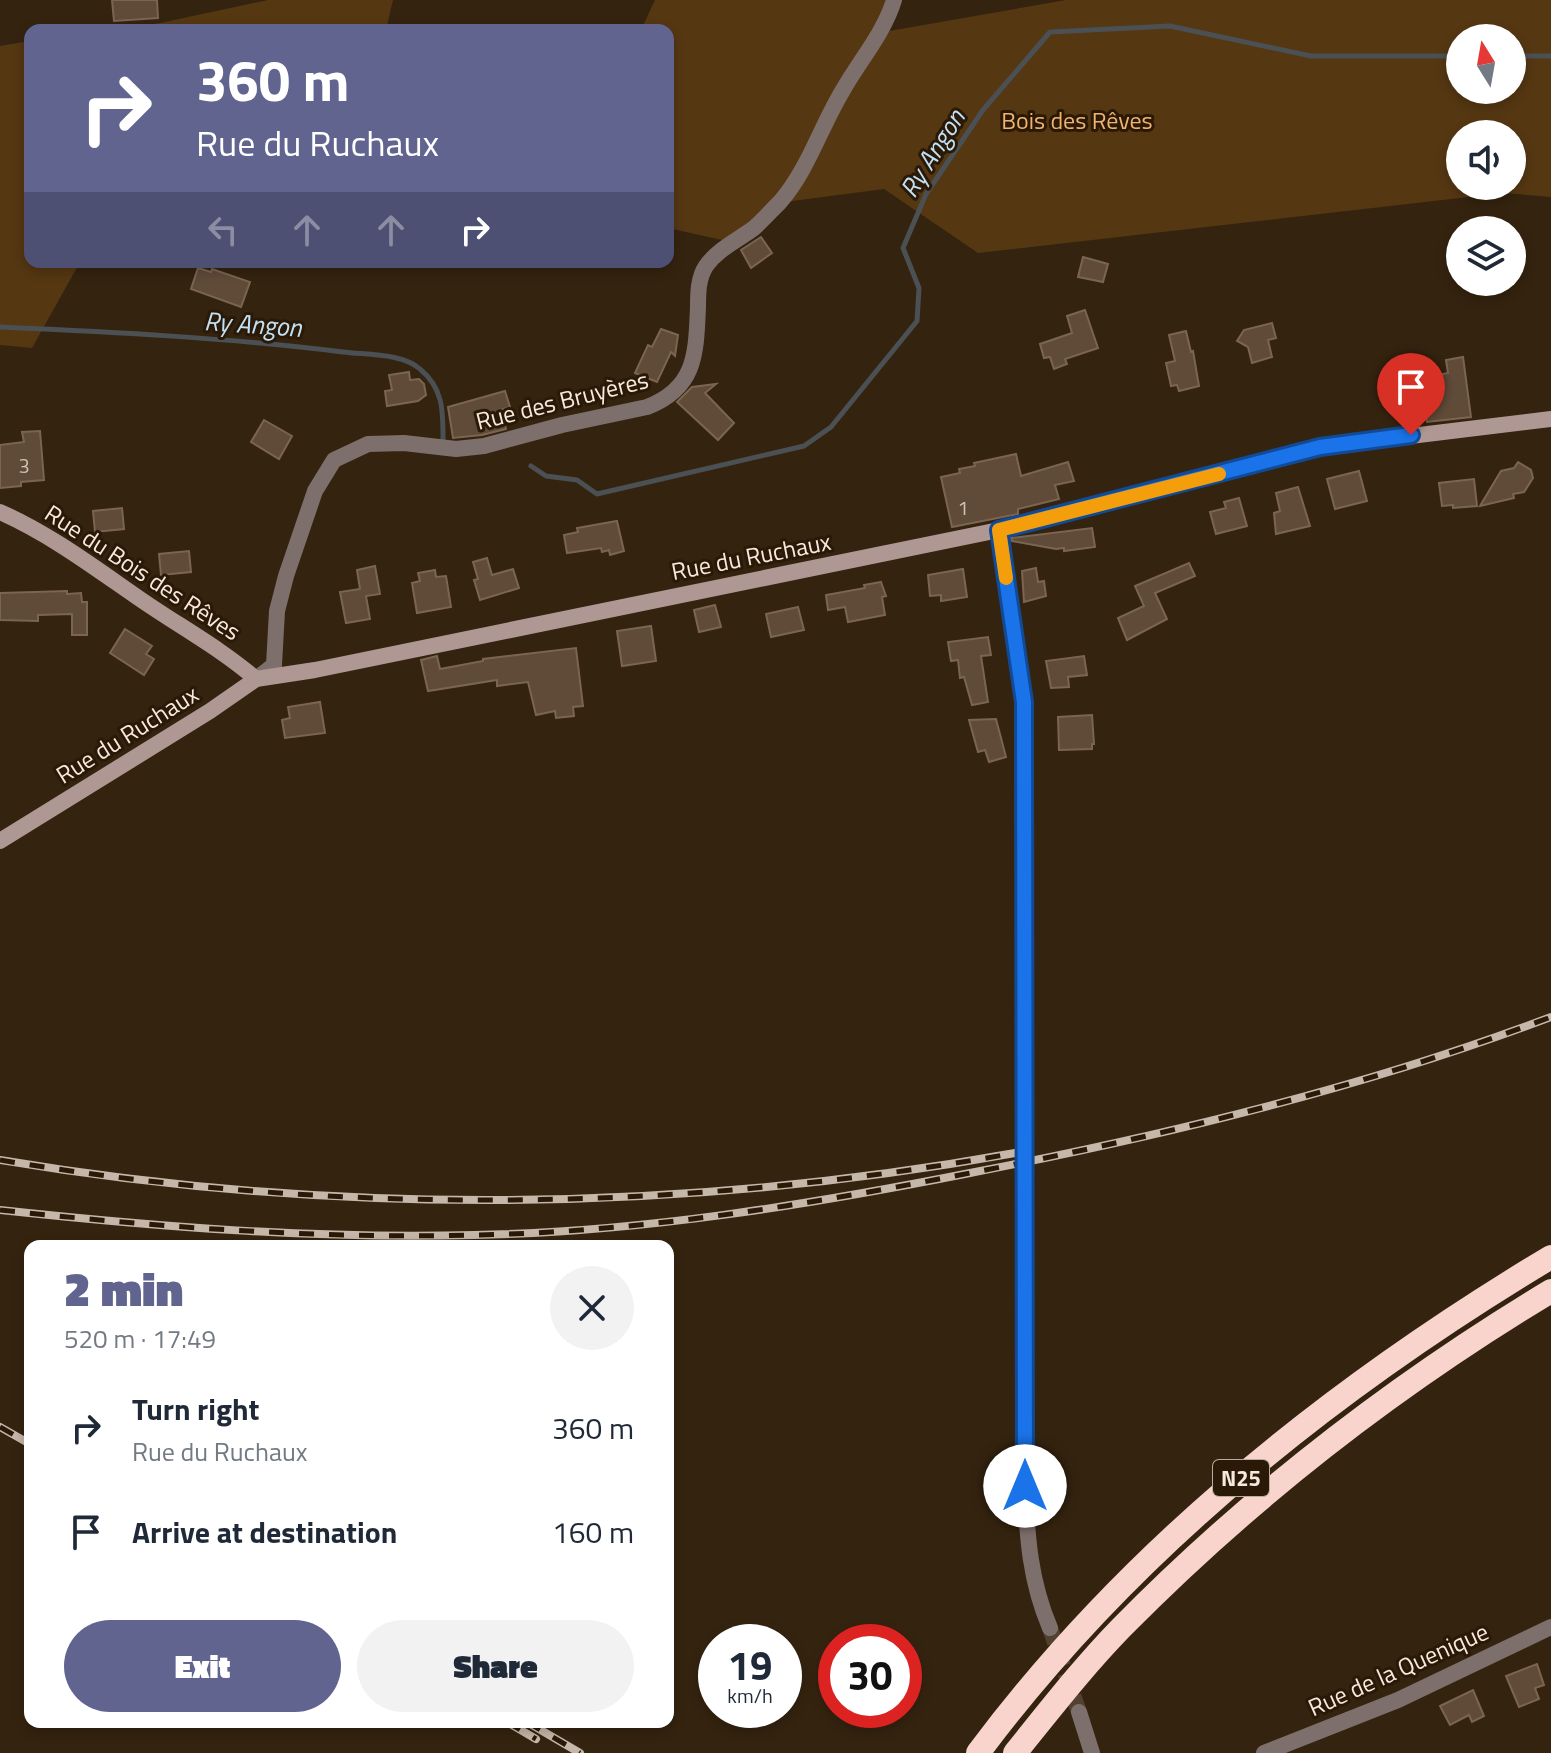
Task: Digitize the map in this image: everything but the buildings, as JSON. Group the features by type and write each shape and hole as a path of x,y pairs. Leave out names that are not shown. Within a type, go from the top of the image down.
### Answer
{"highway":[{"name":"N25","path":"978,1753 1102,1607 1198,1514 1292,1434 1385,1365 1551,1257"},
{"name":"N25","path":"1015,1753 1119,1630 1207,1544 1311,1455 1404,1388 1551,1291"}],"street":[{"name":"Rue des Bruyères","path":"256,679 274,665 277,611 286,576 315,491 334,460 368,444 404,443 456,449 484,446 647,407 679,387 691,371 695,356 702,273 713,258 757,225 786,195 844,88 877,38 894,0"},
{"name":"Rue du Ruchaux","path":"0,841 210,711 256,679 329,667 999,530 1320,447 1551,419"},
{"name":"Rue du Bois des Rêves","path":"0,512 23,522 78,557 229,656 256,679"},
{"path":"999,530 1024,702 1027,1542 1037,1599 1050,1628"},
{"name":"Rue de la Quenique","path":"1264,1753 1398,1700 1551,1627"},
{"path":"1079,1712 1092,1753"}],"green space":[{"path":"268,0 393,0 387,24 153,24"},
{"name":"Bois des Rêves","path":"655,0 885,0 889,31 1066,0 1551,0 1551,197 1526,195 1526,120 1446,120 1446,200 978,253 884,189 785,202 722,240 674,229 674,24 644,24"},
{"path":"24,42 24,268 77,268 32,348 0,345 0,46"}],"waterway":[{"name":"Ry Angon","path":"531,466 546,476 577,480 597,494 804,446 831,427 917,321 919,288 903,248 926,194 983,110 1050,32 1170,26 1311,56 1446,56"},
{"name":"Ry Angon","path":"1526,56 1551,56"},
{"name":"Ry Angon","path":"0,327 215,339 394,357 420,369 434,385 442,411 443,441"}],"tunnel":[{"path":"1050,1628 1079,1712"}],"railway":[{"path":"0,1210 118,1222 356,1235 537,1233 662,1223 909,1185 1191,1126 1336,1088 1480,1043 1551,1017"},
{"path":"0,1160 126,1178 253,1191 380,1198 508,1200 636,1196 763,1187 889,1173 1015,1153"},
{"path":"0,1427 24,1441"},
{"path":"517,1728 536,1739"},
{"path":"537,1728 580,1753"}],"slow traffic":[{"path":"1006,578 999,530 1219,474"}],"route":[{"path":"1025,1486 1024,702 999,530 1320,447 1411,435"}]}
